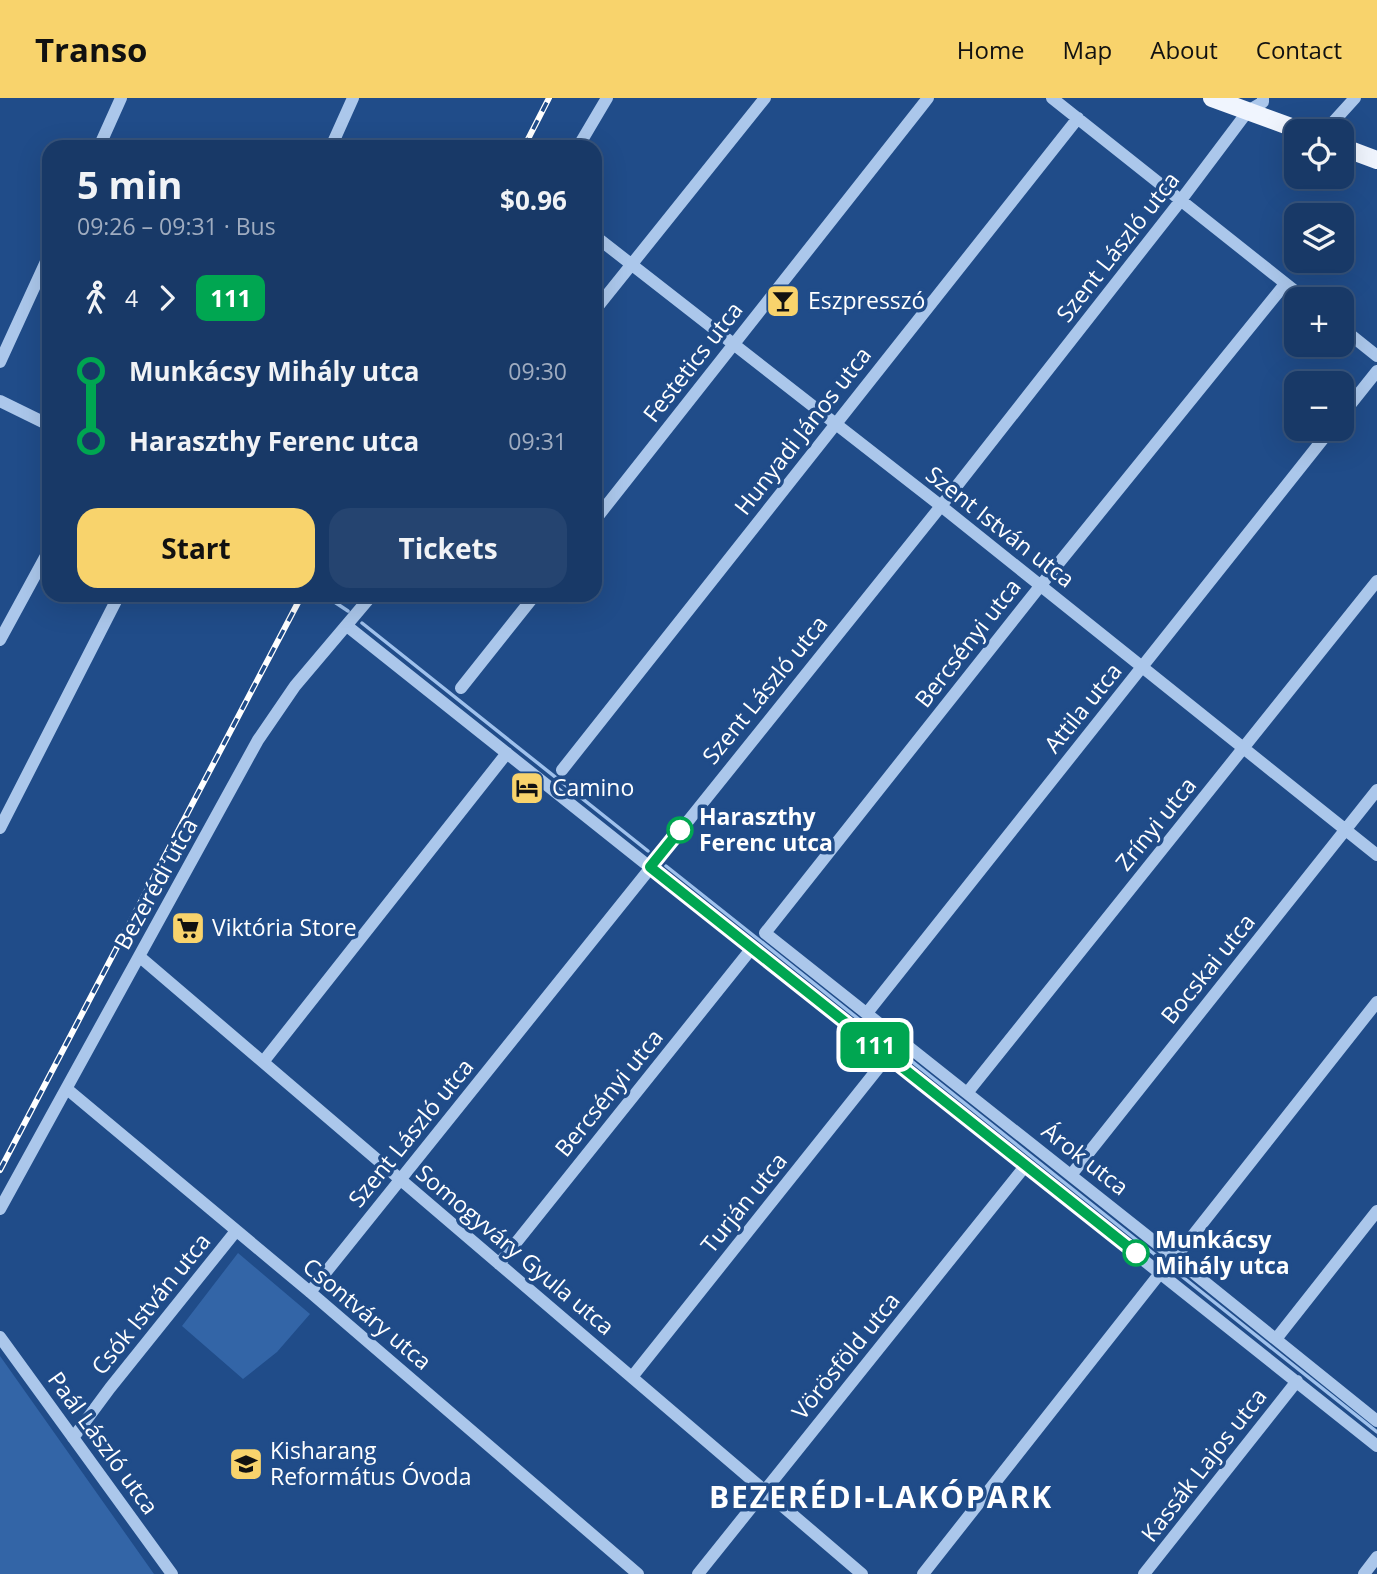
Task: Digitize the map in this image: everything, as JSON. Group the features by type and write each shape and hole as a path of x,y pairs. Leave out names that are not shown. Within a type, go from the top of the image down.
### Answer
{"main road":[{"path":"1212,98 1284,124"},
{"path":"1354,151 1377,160"}],"street":[{"path":"102,140 121,98"},
{"path":"334,140 353,98"},
{"path":"582,140 607,98"},
{"path":"602,301 765,98"},
{"name":"Festetics utca","path":"602,511 928,98"},
{"path":"1052,98 1289,287"},
{"name":"Szent László utca","path":"310,1292 941,506 1181,201 1248,111 1263,102 1263,98"},
{"path":"1336,119 1355,98"},
{"name":"Hunyadi János utca","path":"562,770 1077,118"},
{"name":"Szent István utca","path":"602,241 941,506 1377,855"},
{"path":"0,362 42,270"},
{"name":"Bercsényi utca","path":"765,933 1285,284"},
{"path":"1354,338 1377,356"},
{"path":"1354,400 1377,372"},
{"path":"0,401 42,422"},
{"name":"Attila utca","path":"866,1013 1322,441"},
{"path":"0,640 42,563"},
{"name":"Zrínyi utca","path":"967,1093 1377,582"},
{"path":"0,828 116,602"},
{"name":"Bezerédi utca","path":"0,1209 258,740 295,686 366,602"},
{"path":"461,688 529,602"},
{"path":"347,626 1377,1446"},
{"path":"263,1062 507,753"},
{"name":"Bocskai utca","path":"1071,1175 1377,790"},
{"name":"Árok utca","path":"765,933 1375,1416"},
{"name":"Bercsényi utca","path":"499,1264 752,948"},
{"name":"Somogyváry Gyula utca","path":"140,957 862,1574"},
{"path":"923,1574 1377,1002"},
{"name":"Turján utca","path":"632,1377 888,1056"},
{"name":"Csontváry utca","path":"67,1089 310,1292 638,1574"},
{"name":"Vörösföld utca","path":"698,1574 1026,1165"},
{"path":"1276,1339 1377,1211"},
{"name":"Csók István utca","path":"73,1438 236,1231"},
{"name":"Paál László utca","path":"0,1337 172,1574"},
{"name":"Kassák Lajos utca","path":"1144,1574 1297,1381"},
{"path":"1364,1574 1377,1557"}],"shaded area":[{"path":"238,1253 310,1314 277,1352 243,1379 182,1326"},
{"path":"0,1356 154,1574 0,1574"}],"waterway":[{"path":"334,602 348,611"},
{"path":"362,623 648,851"},
{"path":"666,866 1158,1257"},
{"path":"1179,1274 1377,1432"}],"railway":[{"path":"528,140 549,98"},
{"path":"0,1170 298,602"}],"bus line":[{"name":"111","path":"680,830 650,867 1136,1253"}],"place":[{"name":"Eszpresszó","path":"783,301"},
{"name":"Camino","path":"527,788"},
{"name":"Haraszthy Ferenc utca","path":"680,830"},
{"name":"Viktória Store","path":"188,928"},
{"name":"Munkácsy Mihály utca","path":"1136,1253"},
{"name":"Kisharang Református Óvoda","path":"246,1464"}],"district":[{"name":"BEZERÉDI-LAKÓPARK","path":"881,1498"}]}
